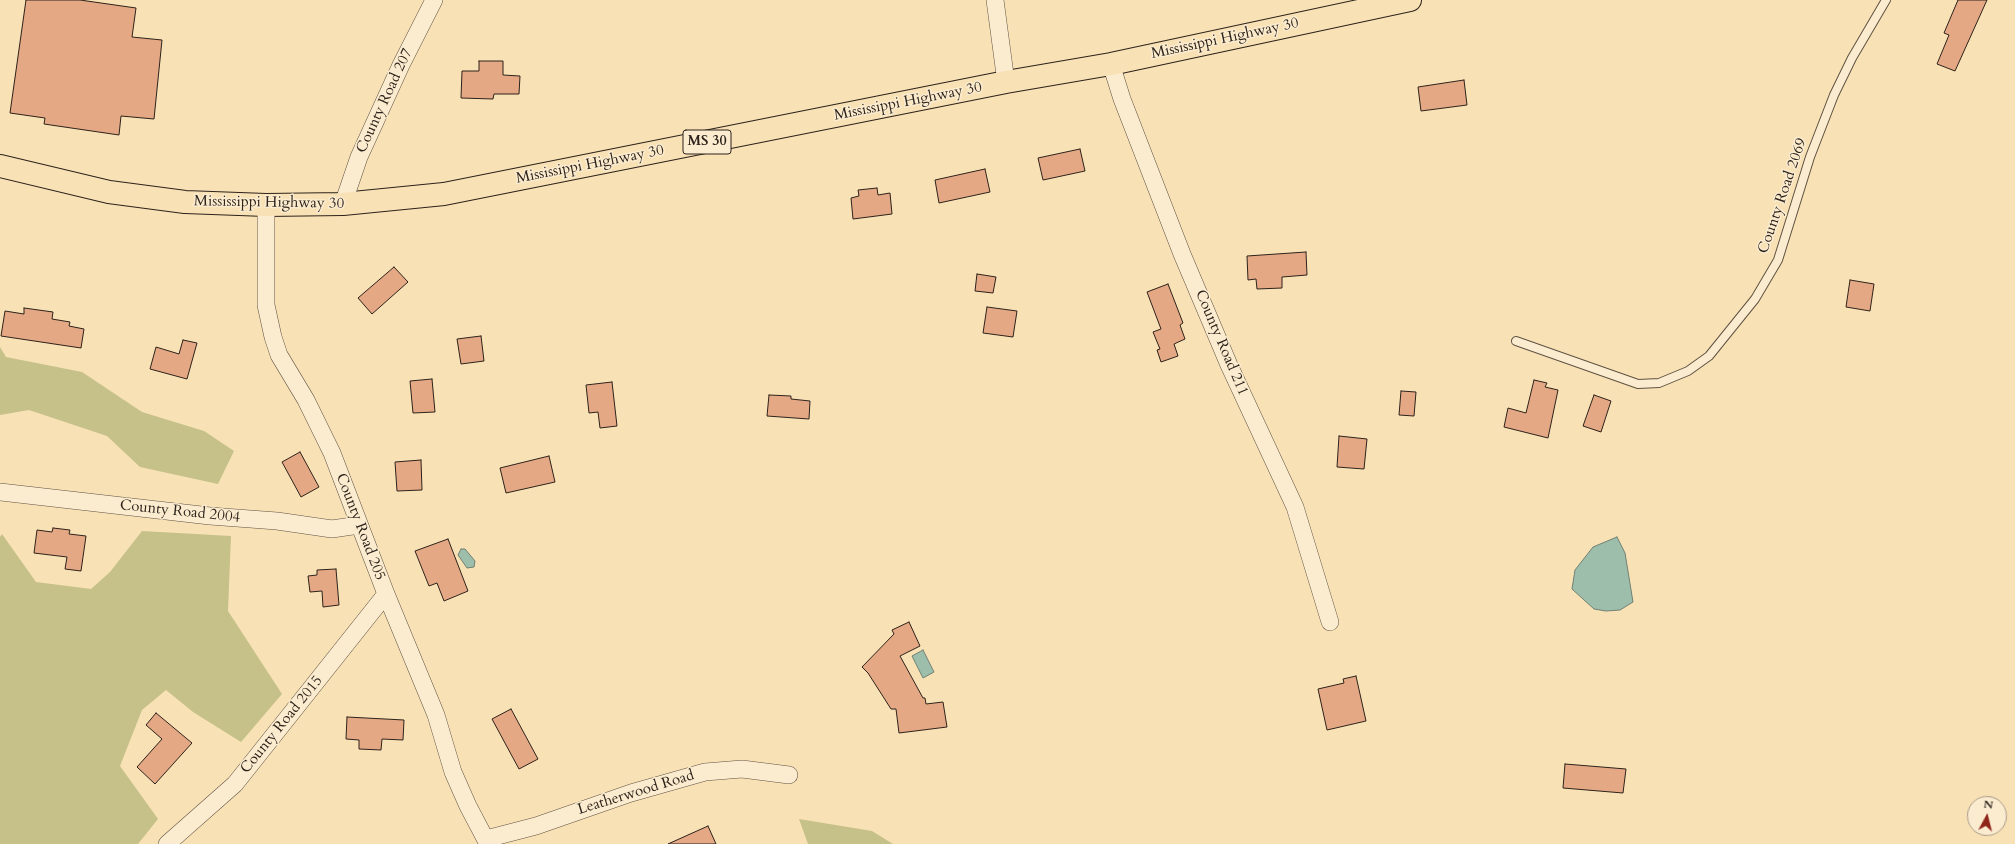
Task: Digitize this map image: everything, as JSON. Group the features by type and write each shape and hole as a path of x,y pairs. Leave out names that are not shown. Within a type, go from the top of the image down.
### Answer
{"main road":[{"name":"Mississippi Highway 30","path":"0,166 109,192 185,202 266,205 343,204 444,194 1006,82 1111,64 1410,0"}],"street":[{"name":"County Road 207","path":"343,204 359,157 401,65 434,0"},
{"path":"995,0 1006,82"},
{"name":"County Road 211","path":"1111,64 1122,99 1182,254 1229,365 1295,507 1330,622"},
{"name":"County Road 205","path":"266,205 266,305 270,328 279,355 306,400 332,453 386,594 436,715 453,772 468,806 487,842"},
{"name":"County Road 2004","path":"0,492 210,516 277,521 332,529 360,525"},
{"name":"County Road 2015","path":"167,844 235,784 386,594"},
{"name":"Leatherwood Road","path":"487,842 632,793 705,772 742,769 789,775"}],"lane":[{"name":"County Road 2069","path":"1516,342 1638,384 1659,383 1688,371 1709,356 1755,299 1778,260 1810,157 1834,95 1852,58 1886,0"}],"shaded area":[{"path":"0,347 6,357 82,372 142,412 204,431 234,451 218,484 140,467 107,436 29,410 0,415"},
{"path":"142,531 231,536 228,611 282,694 241,742 193,712 166,690 142,710 120,766 158,819 138,844 0,844 0,537 2,534 36,582 91,589 110,572"},
{"path":"1617,537 1625,553 1633,602 1620,610 1606,611 1594,609 1572,589 1575,570 1593,547"},
{"path":"461,549 465,549 475,561 474,567 467,568 458,555"},
{"path":"923,650 934,672 923,678 912,656"},
{"path":"799,819 872,831 893,844 808,844"}],"building":[{"path":"26,0 80,0 136,8 132,37 162,40 154,119 121,116 119,135 44,124 45,118 10,113"},
{"path":"1958,0 1987,0 1955,71 1937,64 1949,35 1944,33"},
{"path":"479,61 503,61 503,75 520,76 519,94 494,94 493,99 461,98 462,71 479,71"},
{"path":"1464,80 1467,105 1421,111 1418,87"},
{"path":"1080,149 1085,171 1043,180 1038,158"},
{"path":"985,169 990,192 939,203 935,180"},
{"path":"877,188 878,195 890,193 892,214 853,219 851,198 859,196 858,190"},
{"path":"1306,252 1307,275 1282,277 1282,288 1257,289 1256,279 1248,280 1247,256"},
{"path":"394,267 408,282 372,314 358,298"},
{"path":"977,274 996,277 993,293 975,291"},
{"path":"1850,280 1874,284 1870,311 1846,307"},
{"path":"1168,284 1183,323 1180,325 1185,339 1174,344 1178,356 1161,362 1157,350 1160,349 1153,332 1161,329 1147,292"},
{"path":"987,307 1017,311 1013,337 983,333"},
{"path":"24,308 53,312 52,319 70,322 69,326 84,329 81,348 1,336 5,311 24,314"},
{"path":"481,336 484,361 461,364 457,339"},
{"path":"183,340 197,343 187,379 150,369 156,347 179,354"},
{"path":"432,379 435,412 413,413 410,381"},
{"path":"1534,380 1547,383 1545,387 1558,390 1548,438 1504,427 1508,408 1526,413"},
{"path":"612,382 617,426 600,428 598,412 589,413 586,385"},
{"path":"1401,391 1416,392 1414,416 1399,415"},
{"path":"769,395 791,396 791,399 810,401 809,419 767,416"},
{"path":"1594,395 1611,401 1601,432 1583,426"},
{"path":"1339,436 1367,439 1364,469 1337,467"},
{"path":"300,452 319,487 301,497 282,462"},
{"path":"549,456 555,482 506,493 500,468"},
{"path":"421,460 422,490 397,491 395,462"},
{"path":"53,528 70,530 69,534 86,536 81,571 65,569 67,557 34,553 37,530 52,532"},
{"path":"448,539 468,591 444,601 437,583 429,586 415,551"},
{"path":"336,569 339,605 323,607 322,591 310,592 308,576 317,575 317,570"},
{"path":"909,622 920,646 900,656 923,698 925,698 926,704 943,702 947,727 899,733 896,709 891,709 868,673 862,667 894,634 892,630"},
{"path":"1356,676 1366,721 1327,730 1318,689 1344,683 1343,679"},
{"path":"511,709 538,759 519,769 492,719"},
{"path":"156,713 192,743 155,784 137,767 162,739 146,725"},
{"path":"347,717 404,720 403,740 382,739 381,750 359,749 359,740 346,739"},
{"path":"1565,764 1626,769 1623,793 1563,788"},
{"path":"708,826 716,844 668,844"}]}
